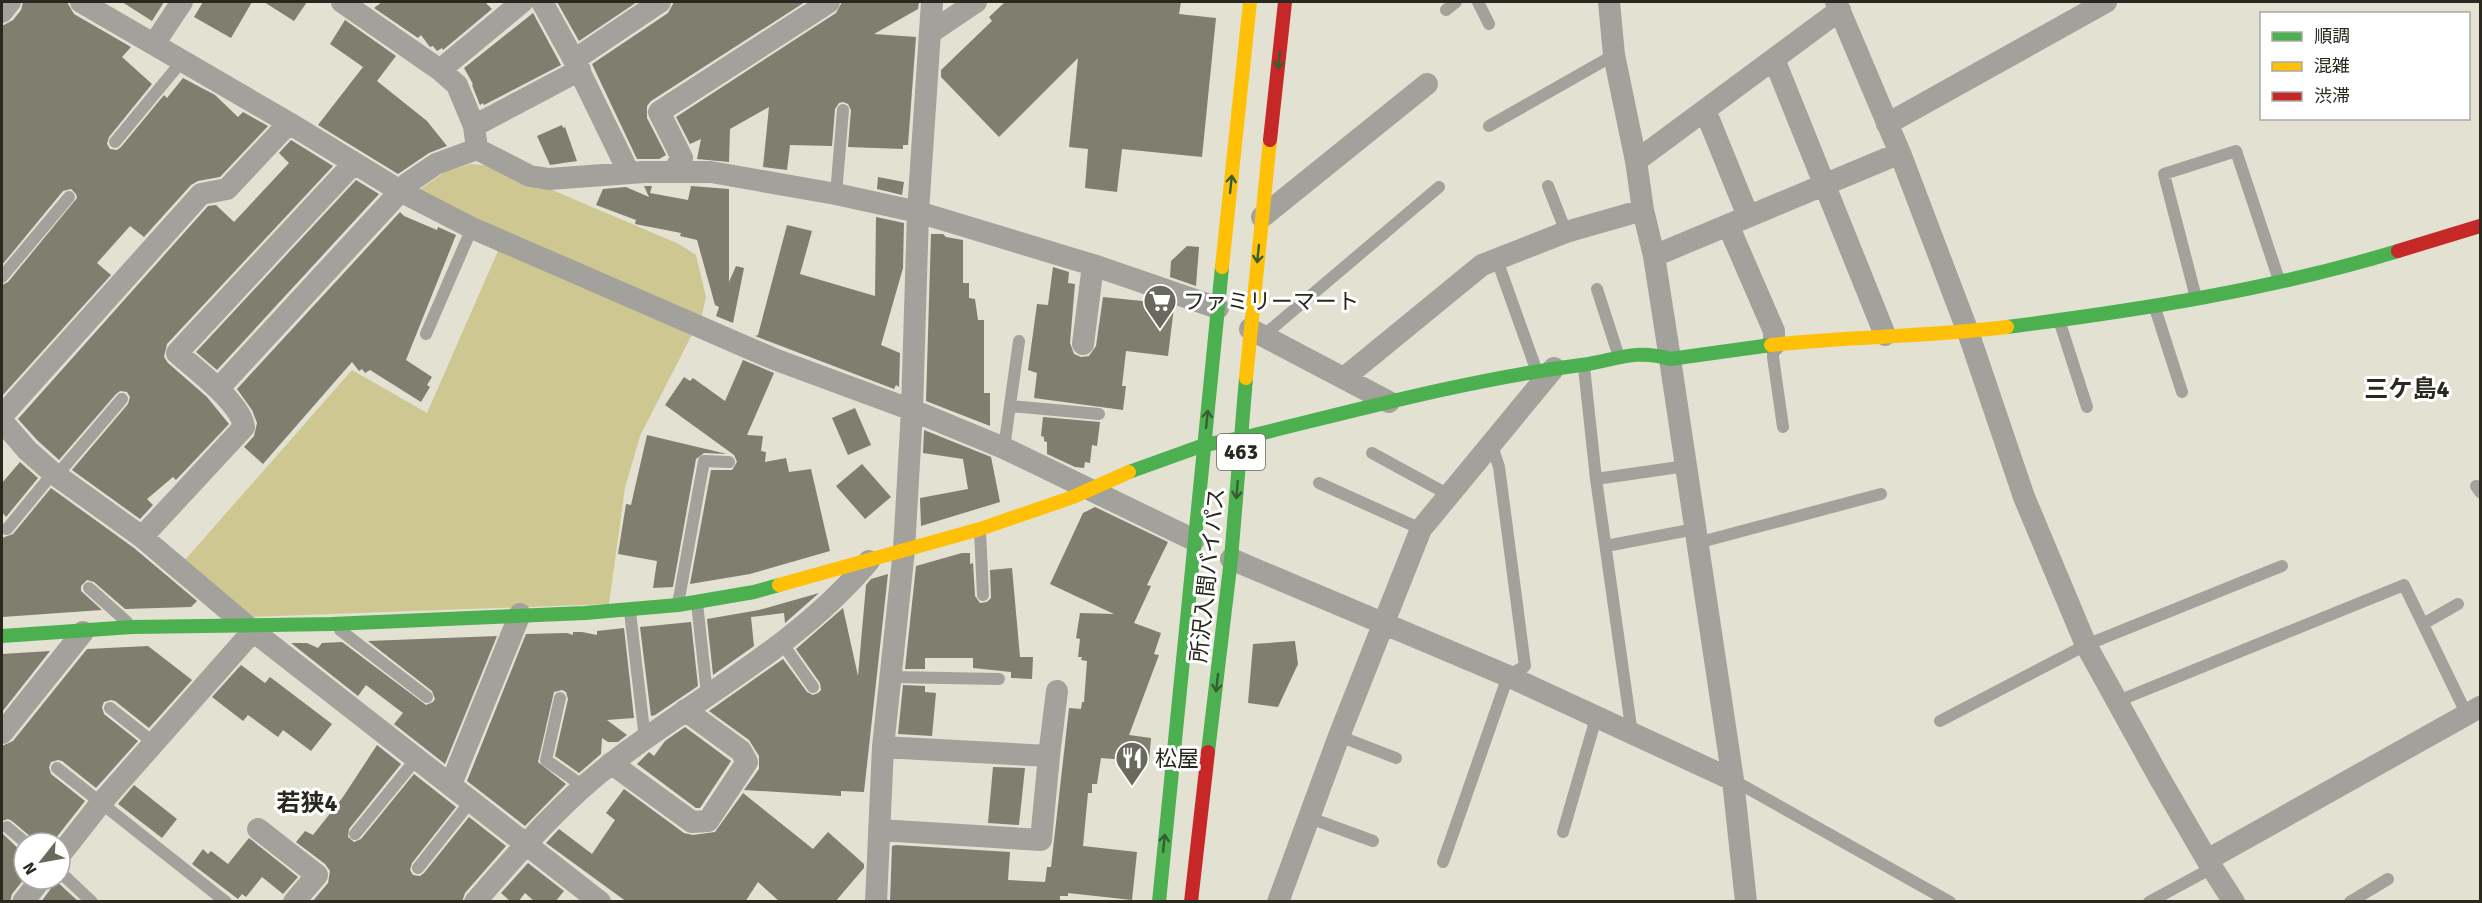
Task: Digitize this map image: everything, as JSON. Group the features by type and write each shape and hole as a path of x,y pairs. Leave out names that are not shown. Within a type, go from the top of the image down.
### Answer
{"main road":[{"name":"所沢入間バイパス","path":"1159,902 1250,2"},
{"name":"所沢入間バイパス","path":"1191,902 1231,559 1242,438 1256,333 1262,217 1285,2"},
{"path":"2,636 132,627 250,628 630,610 678,605 754,592 980,529 1073,497 1107,480 1204,445 1389,402 1546,369 1584,365 1618,356 1657,355 1670,359 1774,345 1885,335 1968,332 2059,322 2155,307 2352,265 2481,226"}],"street":[{"path":"2,12 10,2"},
{"path":"81,2 289,123 353,164 472,228 774,359 912,410 1004,448 1194,540"},
{"path":"154,44 182,2"},
{"path":"342,2 440,70 457,85 474,126 477,149"},
{"path":"440,70 522,2"},
{"path":"542,2 577,65 629,173"},
{"path":"474,126 577,65 660,2"},
{"path":"673,172 682,158 659,112 828,2"},
{"path":"876,902 884,747 904,550 912,410 918,212 932,2"},
{"path":"930,33 976,2"},
{"path":"1609,2 1614,55 1636,161 1643,210 1654,256 1670,359 1733,780 1746,902"},
{"path":"1887,124 2106,2"},
{"path":"1636,161 1774,59 1838,6 1900,153 1968,332 2024,497 2086,645 2210,864 2234,902"},
{"path":"1774,59 1885,335"},
{"path":"1262,217 1427,84"},
{"path":"1705,110 1774,331 1774,345"},
{"path":"2,416 201,194 227,189 289,123"},
{"path":"218,389 408,183 436,164 477,149 530,176 549,179 629,173 711,172 836,194 918,212 1093,265 1218,308"},
{"path":"1654,256 1900,153"},
{"path":"142,537 244,427 243,418 218,389 177,353 353,164"},
{"path":"1344,378 1482,265 1566,232 1643,210"},
{"path":"1083,344 1093,265"},
{"path":"1256,333 1389,402"},
{"path":"1278,902 1338,736 1421,529 1492,446 1546,369"},
{"path":"2,421 27,450 55,474 142,537 250,628 525,844 586,898"},
{"path":"1231,559 1508,676 1733,780"},
{"path":"475,902 525,844 583,786 611,763 810,622 870,560"},
{"path":"451,784 520,614"},
{"path":"72,840 250,628"},
{"path":"2,733 83,632"},
{"path":"879,830 1041,840 1057,691"},
{"path":"611,763 692,822 708,821 747,762 741,751 685,710"},
{"path":"2210,864 2474,711"},
{"path":"884,747 1049,756"},
{"path":"258,829 317,874 294,902"}],"lane":[{"path":"1478,2 1489,24"},
{"path":"1489,126 1614,55"},
{"path":"115,142 182,61"},
{"path":"836,194 843,110"},
{"path":"2196,299 2164,174 2236,151 2279,282"},
{"path":"1548,186 1566,232"},
{"path":"1256,333 1438,187"},
{"path":"2,277 69,196"},
{"path":"426,334 472,228"},
{"path":"1497,260 1546,369"},
{"path":"1597,290 1618,356"},
{"path":"2155,307 2182,392"},
{"path":"2059,322 2087,406"},
{"path":"1004,448 1019,340"},
{"path":"1774,345 1773,357 1783,427"},
{"path":"1584,365 1596,479 1632,734"},
{"path":"7,529 122,399"},
{"path":"1010,405 1099,414"},
{"path":"1443,862 1508,676 1526,666 1499,467 1492,446"},
{"path":"1372,453 1449,495"},
{"path":"678,605 704,461 729,462"},
{"path":"1596,479 1686,466"},
{"path":"1319,483 1421,529"},
{"path":"1606,546 1696,536 1881,494"},
{"path":"980,529 983,595"},
{"path":"1940,721 2086,645 2282,566"},
{"path":"2118,701 2404,585 2423,624 2474,711"},
{"path":"89,588 132,627"},
{"path":"697,601 707,694"},
{"path":"2423,624 2458,604"},
{"path":"630,610 645,739"},
{"path":"332,624 427,697"},
{"path":"782,643 813,687"},
{"path":"891,677 999,679"},
{"path":"560,698 546,760 583,786"},
{"path":"110,708 154,743"},
{"path":"1563,832 1596,718"},
{"path":"1338,736 1396,758"},
{"path":"355,834 417,758"},
{"path":"57,768 226,902"},
{"path":"1733,780 1950,902"},
{"path":"418,868 471,801"},
{"path":"1310,818 1373,841"},
{"path":"7,827 12,831"},
{"path":"2149,902 2210,864"},
{"path":"2350,902 2388,879"},
{"path":"72,883 92,902"}],"shaded area":[{"path":"471,164 492,166 517,175 679,244 696,255 706,297 702,315 640,436 625,488 609,604 249,617 184,561 352,370 427,413 505,235 416,192 445,172"}],"building":[{"path":"23,2 67,2 74,14 131,47 122,57 152,84 109,137 107,144 110,149 117,150 121,147 164,95 167,98 183,78 215,95 238,117 243,112 268,126 220,177 198,181 191,185 144,237 130,226 97,263 111,275 2,396 2,285 8,282 77,198 71,189 63,191 2,265 2,26 13,20 21,10"},
{"path":"122,2 164,2 152,21"},
{"path":"203,2 252,2 231,38 194,17"},
{"path":"264,2 307,2 294,21"},
{"path":"382,2 485,2 492,9 443,50 442,48 437,51 433,46 430,47 421,35 418,38 374,8"},
{"path":"557,2 637,2 579,41"},
{"path":"674,2 805,2 651,101 647,106 647,118 666,155 659,159 637,159 592,64 668,13"},
{"path":"842,2 919,2 918,9 874,34 916,37 908,145 903,145 903,149 848,147 851,110 848,104 843,102 839,103 835,109 832,146 790,145 787,170 763,167 769,107 730,129 729,162 697,159 701,139 690,144 676,117 836,13"},
{"path":"1005,2 1181,2 1179,14 1216,18 1202,157 1122,149 1117,192 1085,188 1088,149 1069,147 1078,58 999,137 941,77 941,70 992,21 989,17"},
{"path":"533,13 561,65 480,105 473,84 464,68"},
{"path":"345,20 396,56 377,81 427,121 447,146 429,153 398,174 318,125 363,67 330,44"},
{"path":"562,125 563,128 565,127 577,161 550,165 537,136"},
{"path":"291,140 333,166 167,344 164,357 168,363 207,397 229,424 176,480 173,477 147,499 153,505 140,519 72,470 128,404 130,397 127,392 120,391 116,394 59,460 18,419 208,206 216,205 234,222 289,163 279,153"},
{"path":"878,177 904,182 902,195 877,189"},
{"path":"356,180 379,194 217,370 196,352"},
{"path":"644,186 652,186 650,193 688,200 691,186 729,189 729,282 736,266 744,268 733,323 716,316 719,307 715,305 697,240 680,236 681,233 635,224 636,220 596,205 603,189 626,187 649,197"},
{"path":"400,212 404,216 437,230 438,227 456,235 406,360 432,377 427,385 430,387 421,402 370,370 365,373 362,369 359,371 352,362 263,464 244,447 254,436 257,423 252,410 237,389"},
{"path":"876,217 904,223 903,268 881,345 900,353 899,387 896,385 894,389 755,336 758,335 787,225 812,231 800,274 875,296"},
{"path":"931,234 943,234 946,237 963,240 963,283 969,283 969,298 975,299 978,320 984,320 984,393 990,393 990,426 926,401"},
{"path":"1187,246 1199,247 1196,286 1170,277 1171,261"},
{"path":"1053,267 1069,272 1068,283 1075,284 1070,343 1074,354 1081,357 1089,356 1096,346 1103,297 1162,303 1174,307 1168,356 1126,351 1122,386 1126,386 1123,410 1034,398 1037,373 1028,370 1037,304 1048,305"},
{"path":"743,360 774,373 747,435 763,436 761,451 766,452 765,462 786,458 789,472 811,469 830,551 750,574 690,584 711,470 732,470 737,462 734,455 665,405 684,377 690,381 693,378 725,401"},
{"path":"855,408 871,445 848,455 832,418"},
{"path":"1043,417 1100,422 1097,446 1092,445 1090,463 1085,462 1084,468 1075,467 1047,454 1047,442 1041,436"},
{"path":"924,430 991,457 1000,502 921,526 920,498 968,489 963,459 923,453"},
{"path":"647,435 727,454 704,453 696,459 673,587 653,588 657,561 618,554 626,504 631,505"},
{"path":"20,462 38,478 6,517 2,512 2,483"},
{"path":"862,464 891,497 865,519 836,486"},
{"path":"51,488 134,548 197,601 191,607 125,609 94,582 87,580 81,586 81,591 102,610 2,617 2,538 13,534"},
{"path":"1095,507 1168,542 1147,585 1151,586 1134,623 1161,633 1154,654 1159,655 1129,735 1151,738 1149,762 1101,758 1097,784 1092,784 1092,793 1088,793 1083,846 1137,852 1132,900 1068,893 1068,896 1060,896 1060,902 890,902 892,846 896,845 1010,852 1008,880 1045,882 1047,867 1051,867 1069,708 1081,709 1082,702 1084,702 1087,661 1078,657 1080,639 1076,638 1080,613 1114,614 1050,584 1083,513"},
{"path":"962,553 970,553 970,564 973,563 975,596 980,603 987,602 991,598 990,570 1012,568 1020,657 1033,657 1032,679 1011,678 1011,672 973,668 973,658 925,658 925,669 905,669 916,566"},
{"path":"888,574 864,792 841,791 841,796 744,790 759,769 759,756 749,740 709,711 783,659 807,692 813,695 818,693 821,690 820,683 796,649 843,608 858,676 866,585 871,579"},
{"path":"819,593 785,623 784,613 751,617 754,646 713,675 707,619 759,610"},
{"path":"691,622 698,686 651,716 640,627"},
{"path":"624,628 634,718 607,720 627,735 618,742 608,742 602,738 601,754 579,773 555,756 568,699 566,692 562,690 554,692 538,762 566,784 525,826 467,781 526,634 567,633 573,635 573,632 582,632 597,635 597,631"},
{"path":"497,636 445,764 394,724 403,713 366,685 358,696 291,643 307,643 318,648 322,643 342,642 426,705 435,699 432,691 368,641"},
{"path":"1295,641 1298,664 1278,707 1248,703 1253,644"},
{"path":"148,646 192,680 149,728 115,701 104,702 102,707 104,714 138,741 96,788 62,761 51,762 49,767 51,774 85,801 61,831 24,831 8,819 2,821 2,746 13,741 87,649"},
{"path":"50,651 2,712 2,654"},
{"path":"241,665 265,683 270,677 332,724 311,751 283,730 278,737 248,715 243,721 212,697"},
{"path":"903,685 925,686 925,692 936,693 932,736 898,734"},
{"path":"685,727 731,761 700,808 696,808 637,764 649,752 654,756 665,741"},
{"path":"377,745 401,764 349,829 348,837 354,842 361,839 414,774 456,807 412,863 410,870 413,875 420,876 424,873 469,817 506,846 465,893 462,902 312,902 328,883 330,871 325,864 296,842 305,831 313,835 343,797"},
{"path":"993,767 1025,768 1019,825 988,823"},
{"path":"134,785 177,819 162,838 118,804"},
{"path":"624,789 684,833 693,835 715,832 743,793 813,849 828,832 864,864 864,868 835,902 780,902 758,882 745,902 627,902 546,843 559,829 592,854 615,820 606,813"},
{"path":"2,833 12,843 12,891 14,891 10,902 2,902"},
{"path":"249,838 298,877 283,894 262,877 246,897 242,894 238,899 192,864 203,849 208,854 211,851 228,864"},
{"path":"528,863 564,891 555,902 535,902 525,893 518,902 511,902 501,893"},
{"path":"49,891 67,891 79,902 41,902"}],"traffic: fast":[{"path":"2007,327 2253,288 2398,251"},
{"path":"1159,902 1222,267"},
{"path":"1129,472 1204,445 1495,379 1624,356 1646,355 1670,359 1771,345"},
{"path":"1208,752 1231,559 1246,378"},
{"path":"2,636 132,627 332,624 585,613 678,605 754,592 779,585"}],"traffic: slow":[{"path":"1222,267 1250,2"},
{"path":"1246,378 1270,140"},
{"path":"1771,345 2007,327"},
{"path":"779,585 980,529 1073,497 1129,472"}],"traffic: jam":[{"path":"1270,140 1285,2"},
{"path":"2398,251 2480,226"},
{"path":"1191,902 1208,752"}],"place":[{"name":"ファミリーマート","path":"1160,330"},
{"name":"松屋","path":"1132,787"}],"district":[{"name":"三ケ島4","path":"2407,389"},
{"name":"若狭4","path":"307,803"}]}
